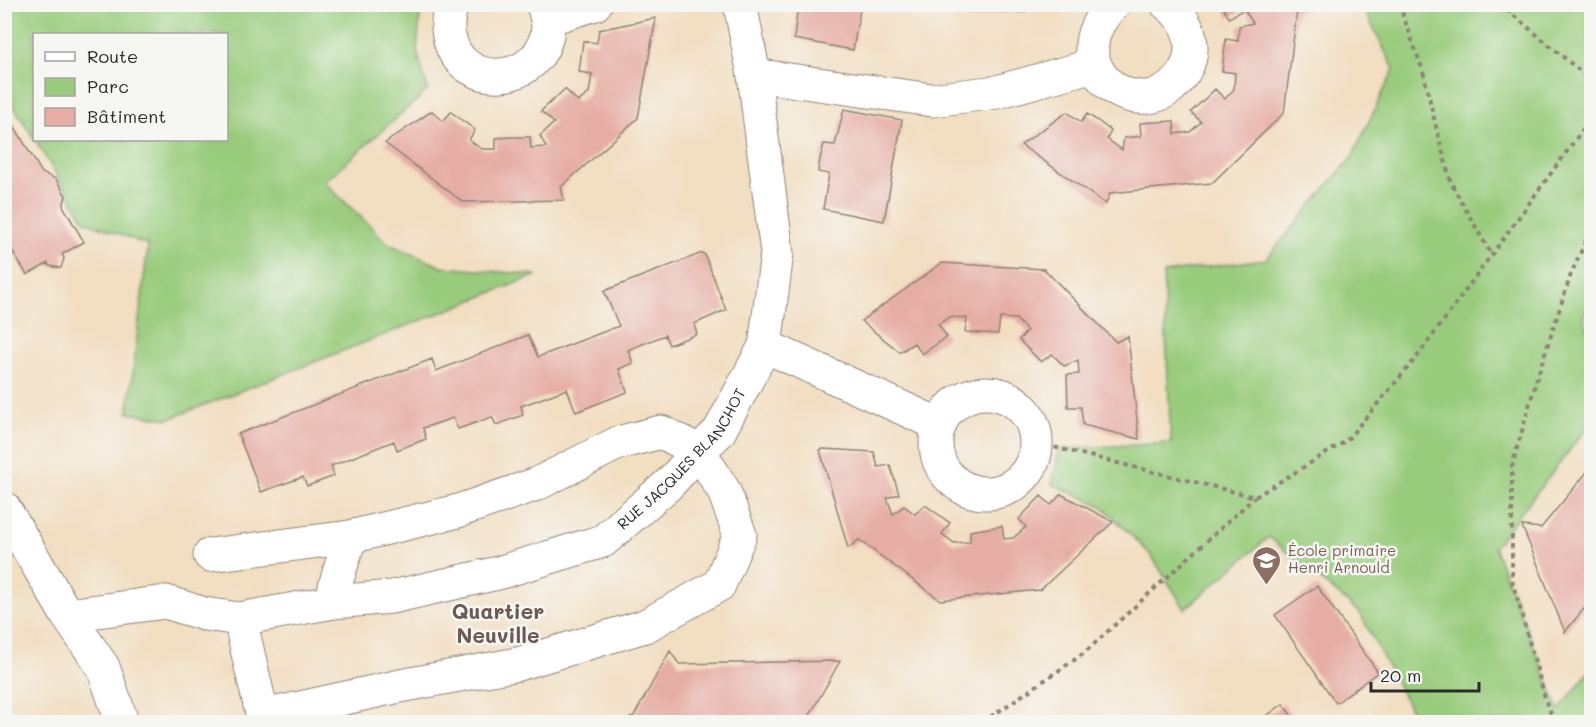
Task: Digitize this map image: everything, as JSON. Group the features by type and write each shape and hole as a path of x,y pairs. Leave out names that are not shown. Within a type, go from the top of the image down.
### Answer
{"street":[{"path":"453,4 447,26 451,45 462,62 480,73 499,76 518,72 533,62 543,48 548,27 545,12 595,4"},
{"name":"RUE JACQUES BLANCHOT","path":"67,615 166,602 204,614 240,619 333,602 392,597 498,573 603,541 669,484 719,432 765,346 777,253 754,75 740,4"},
{"path":"1114,4 1101,16 1093,31 1091,49 1094,65 1103,79 1115,90 1130,96 1146,97 1161,93 1174,84 1185,72 1191,57 1191,41 1186,26 1177,11 1167,4"},
{"path":"754,75 932,100 997,92 1094,65"},
{"path":"765,346 940,425"},
{"path":"979,393 996,393 1012,400 1025,411 1034,426 1037,443 1034,459 1026,473 1015,484 1000,491 985,493 969,490 955,482 945,471 938,456 936,440 940,425 949,410 962,399 979,393"},
{"path":"210,555 350,537 458,511 537,484 618,443 661,432 699,451 724,491 740,535 719,585 645,626 518,664 400,686 263,719 240,619"},
{"path":"4,508 67,615 144,723"},
{"path":"333,602 335,586 350,537"},
{"path":"103,667 122,723"}],"path":[{"path":"1400,4 1423,70 1451,183 1492,256"},
{"path":"1500,4 1592,81"},
{"path":"983,723 1083,654 1255,497 1346,441 1417,357 1592,117"},
{"path":"1555,723 1547,705 1512,580 1512,466 1537,378 1571,274 1592,227"},
{"path":"1037,443 1255,497"}],"green space":[{"path":"5,4 421,5 417,51 428,90 324,182 389,244 442,267 537,275 169,419 128,413 148,245 85,221 36,141 228,141 228,33 33,33 33,137 13,105 5,109"},
{"path":"1362,5 1591,5 1592,304 1583,315 1591,339 1591,423 1494,547 1559,710 1591,669 1591,722 1417,722 1359,612 1269,537 1185,609 1151,555 1102,506 1052,484 1059,449 1171,443 1163,273 1266,259 1352,157 1394,69"}],"building":[{"path":"798,4 861,4 853,50 794,39"},
{"path":"971,4 1028,4 1025,12 968,12"},
{"path":"1221,4 1308,4 1310,8 1297,11 1284,113 1212,183 1110,193 1106,204 1021,145 1067,112 1081,122 1087,114 1098,121 1111,131 1107,139 1122,150 1124,138 1141,136 1140,123 1174,121 1175,134 1190,132 1201,122 1191,112 1215,89 1225,99 1234,89 1235,73 1222,71 1226,39 1238,41 1239,26 1253,23 1244,9 1229,18"},
{"path":"656,18 638,118 561,187 564,200 463,202 385,143 432,111 443,121 451,112 475,130 469,140 482,149 496,149 496,138 512,137 530,137 531,148 546,147 540,136 554,123 541,111 565,89 578,102 589,93 592,74 579,72 583,41 597,43 599,30"},
{"path":"4,109 42,173 56,179 66,196 63,206 84,242 62,254 64,258 61,268 49,266 48,263 27,275 4,238"},
{"path":"844,109 902,120 884,221 823,209 829,174 818,172 820,159 824,144 835,145"},
{"path":"702,253 705,255 726,310 694,324 697,334 669,345 665,335 628,350 633,363 619,369 627,392 576,412 567,389 521,406 523,415 496,425 492,417 458,429 453,418 423,428 426,439 397,450 394,441 331,466 334,476 307,486 303,477 261,492 238,434 432,359 436,371 528,335 538,357 619,326 604,291"},
{"path":"942,263 1044,269 1116,342 1128,336 1139,439 1083,425 1081,407 1068,407 1067,375 1079,374 1078,360 1064,366 1052,354 1041,362 1019,340 1027,331 1016,319 1000,318 998,334 965,332 967,318 950,317 938,324 947,337 922,354 914,343 900,352 861,321"},
{"path":"820,450 874,452 878,467 890,465 899,494 887,498 893,514 904,506 915,514 925,505 950,523 942,534 954,543 970,542 970,531 1002,526 1004,539 1013,538 1026,527 1019,519 1041,496 1051,505 1061,494 1113,522 1040,590 940,600 859,540 848,548"},
{"path":"1592,466 1592,599 1565,632 1522,526 1541,528"},
{"path":"1317,586 1378,672 1336,703 1275,615"},
{"path":"670,651 679,664 840,661 806,722 623,722 634,716"},
{"path":"1283,704 1296,722 1258,722"}],"place":[{"name":"École primaire Henri Arnould","path":"1267,586"}],"district":[{"name":"Quartier Neuville","path":"498,624"}]}
